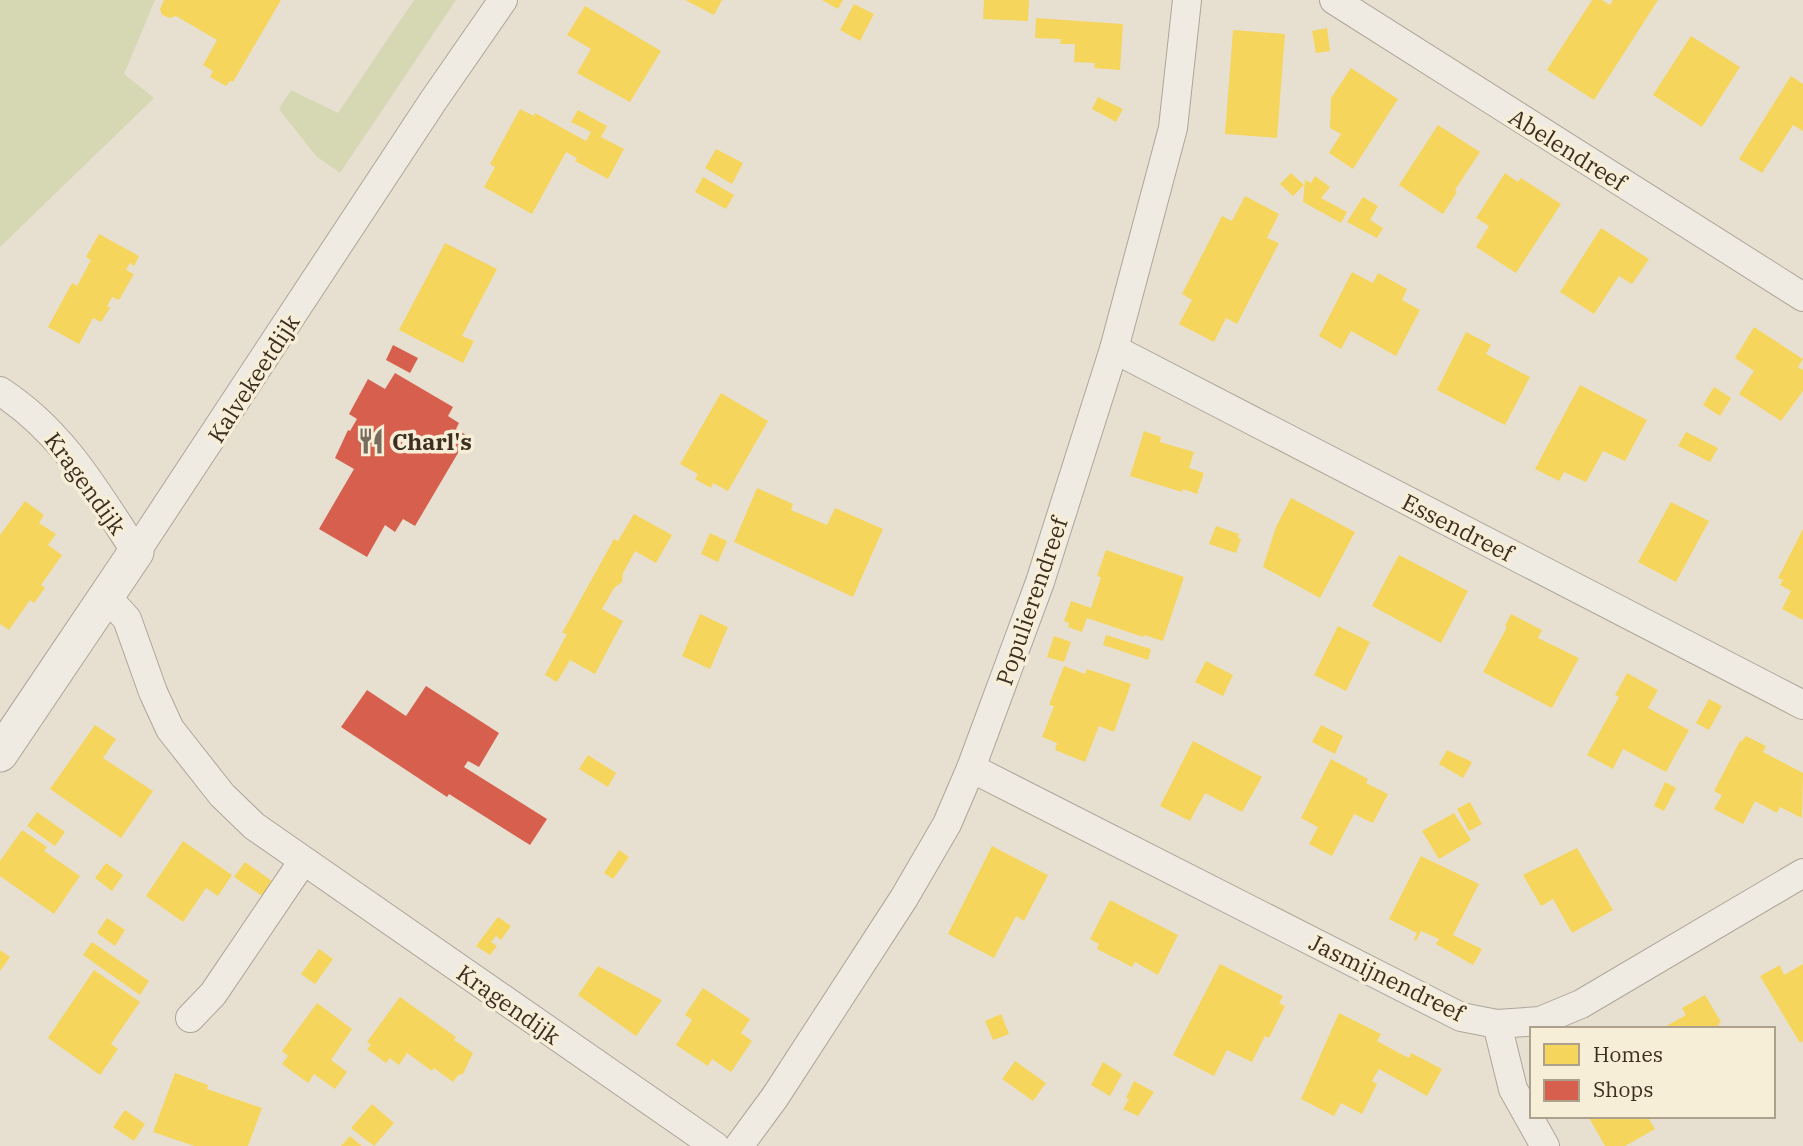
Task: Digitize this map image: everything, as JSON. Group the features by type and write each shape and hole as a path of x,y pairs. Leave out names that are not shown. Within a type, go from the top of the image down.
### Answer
{"street":[{"name":"Kalvekeetdijk","path":"0,754 107,597 433,101 503,0"},
{"name":"Populierendreef","path":"739,1146 775,1097 904,898 947,824 971,768 1040,582 1114,349 1173,128 1187,0"},
{"name":"Abelendreef","path":"1334,0 1803,297"},
{"name":"Essendreef","path":"1114,349 1803,705"},
{"name":"Kragendijk","path":"0,391 36,417 65,447 136,552"},
{"name":"Kragendijk","path":"107,597 127,619 153,692 170,729 222,795 254,826 715,1146"},
{"name":"Jasmijnendreef","path":"971,768 1461,1017 1497,1024 1540,1021 1581,1004 1803,873"},
{"path":"190,1017 213,995 303,861"},
{"path":"1497,1024 1513,1089 1545,1146"}],"green space":[{"path":"0,0 155,0 124,74 154,98 0,247"},
{"path":"414,0 456,0 340,173 316,156 279,109 291,90 338,113"}],"building: Homes":[{"path":"164,0 281,0 233,82 230,81 226,86 210,77 213,71 203,65 217,40 176,16 170,18 162,15 160,9"},
{"path":"685,0 722,0 714,15"},
{"path":"822,0 843,0 838,9"},
{"path":"984,0 1029,0 1028,21 983,19"},
{"path":"1592,0 1602,0 1610,5 1613,0 1658,0 1594,100 1547,70"},
{"path":"854,4 874,14 860,41 840,30"},
{"path":"585,6 661,51 630,102 577,73 591,49 567,35"},
{"path":"1036,18 1123,24 1120,70 1094,68 1095,63 1074,62 1075,44 1060,44 1061,39 1035,38"},
{"path":"1327,28 1330,51 1316,53 1312,31"},
{"path":"1233,30 1285,34 1277,138 1225,134"},
{"path":"1691,36 1740,67 1702,127 1653,95"},
{"path":"1351,68 1398,99 1353,169 1329,153 1341,134 1330,128 1331,98"},
{"path":"1791,76 1803,84 1803,131 1793,125 1762,173 1739,159"},
{"path":"1098,97 1123,109 1116,122 1092,109"},
{"path":"520,109 534,116 535,113 586,141 591,132 571,122 578,110 607,126 601,137 624,149 608,179 575,161 577,158 566,152 532,214 484,187 495,167 490,164"},
{"path":"1438,125 1480,152 1443,214 1399,185"},
{"path":"716,149 743,163 732,184 705,168"},
{"path":"1291,173 1304,185 1293,196 1280,184"},
{"path":"1505,173 1518,182 1521,178 1561,204 1516,273 1476,247 1489,226 1476,218"},
{"path":"1315,176 1330,187 1321,198 1347,212 1341,223 1303,202 1305,180 1311,183"},
{"path":"703,177 734,195 726,209 695,192"},
{"path":"1245,196 1279,214 1267,238 1279,243 1237,324 1226,318 1214,342 1179,324 1192,300 1182,294 1222,216 1232,221"},
{"path":"1363,197 1378,206 1370,220 1383,228 1377,238 1347,222"},
{"path":"1601,228 1649,259 1632,284 1619,276 1594,314 1560,292"},
{"path":"99,234 139,256 134,266 130,263 126,270 134,274 119,300 112,297 107,306 110,308 101,322 93,318 79,344 48,327 72,283 77,286 91,260 86,257"},
{"path":"445,243 497,269 462,336 474,341 463,363 399,330"},
{"path":"1352,272 1373,283 1378,273 1407,289 1402,300 1420,310 1396,356 1351,331 1341,349 1319,336"},
{"path":"1754,327 1803,359 1798,367 1803,370 1803,391 1781,421 1739,394 1754,371 1735,358"},
{"path":"1466,332 1491,345 1486,354 1530,377 1505,425 1437,390"},
{"path":"1580,385 1647,420 1625,461 1603,451 1586,482 1564,472 1559,481 1535,469"},
{"path":"1714,387 1731,398 1720,416 1703,405"},
{"path":"721,393 768,421 728,491 713,483 711,488 695,479 698,474 680,464"},
{"path":"1144,431 1161,437 1160,442 1194,452 1189,468 1204,473 1197,494 1130,476"},
{"path":"1686,432 1718,448 1710,462 1678,446"},
{"path":"757,488 793,504 791,510 827,525 835,508 883,529 853,597 734,542"},
{"path":"1291,498 1355,532 1320,598 1263,567 1276,527"},
{"path":"25,501 44,515 39,523 56,534 48,545 62,555 41,585 45,588 34,603 30,600 9,630 0,624 0,535"},
{"path":"1671,502 1709,521 1676,582 1638,562"},
{"path":"634,514 672,535 656,563 635,551 623,573 622,582 614,588 602,609 623,621 595,674 570,660 557,682 545,675 567,634 562,633 614,539 618,541"},
{"path":"1216,526 1239,534 1238,538 1241,539 1236,553 1209,544"},
{"path":"1803,529 1803,620 1782,609 1791,591 1780,585 1783,580 1778,578"},
{"path":"710,533 727,541 718,562 701,554"},
{"path":"1106,550 1184,577 1163,641 1087,618 1082,632 1068,627 1069,623 1064,621 1071,601 1091,608 1101,577 1097,576"},
{"path":"1399,555 1468,591 1441,643 1372,606"},
{"path":"700,614 728,627 710,669 682,656"},
{"path":"1511,614 1542,630 1538,638 1579,658 1552,708 1483,672"},
{"path":"1338,626 1370,642 1346,691 1314,675"},
{"path":"1106,635 1151,649 1148,660 1103,645"},
{"path":"1054,636 1071,642 1064,662 1047,657"},
{"path":"1206,661 1233,675 1223,696 1195,682"},
{"path":"1064,666 1085,674 1087,669 1131,684 1114,732 1099,726 1085,762 1055,750 1057,743 1042,737 1054,706 1049,705"},
{"path":"1627,673 1658,690 1648,708 1689,730 1666,772 1623,749 1613,769 1587,755 1619,697 1615,695"},
{"path":"1709,699 1722,706 1709,730 1696,723"},
{"path":"95,725 116,739 103,758 153,791 121,838 50,789"},
{"path":"1321,725 1343,736 1335,754 1312,742"},
{"path":"1746,736 1766,746 1763,752 1803,773 1802,818 1780,807 1777,813 1755,801 1743,824 1714,809 1722,795 1714,791 1740,741"},
{"path":"1193,741 1262,777 1242,812 1205,793 1190,821 1160,806"},
{"path":"1447,750 1472,762 1463,778 1439,764"},
{"path":"588,755 616,773 608,787 579,769"},
{"path":"1331,759 1368,779 1366,783 1388,794 1373,823 1354,814 1332,856 1309,844 1318,827 1301,818"},
{"path":"1665,782 1676,788 1664,811 1654,806"},
{"path":"1470,802 1482,824 1469,831 1457,809"},
{"path":"37,812 65,832 55,846 27,826"},
{"path":"1454,813 1471,840 1439,859 1422,831"},
{"path":"22,830 47,847 44,851 80,876 54,914 0,876 0,861"},
{"path":"183,841 232,875 218,896 206,888 183,922 146,896"},
{"path":"992,846 1048,875 1024,921 1016,916 994,958 948,934"},
{"path":"1577,848 1613,910 1572,933 1553,899 1541,906 1523,875"},
{"path":"619,850 629,857 613,879 604,873"},
{"path":"1421,856 1479,884 1453,935 1482,949 1473,965 1436,944 1439,939 1421,931 1416,941 1414,940 1417,933 1389,919"},
{"path":"245,862 272,881 262,896 234,877"},
{"path":"106,863 123,875 112,891 95,878"},
{"path":"1110,900 1178,935 1158,975 1135,962 1132,967 1097,949 1099,944 1090,939"},
{"path":"498,917 511,926 501,940 496,936 491,942 497,946 490,955 476,946"},
{"path":"107,918 125,930 115,946 97,933"},
{"path":"92,942 149,981 140,995 83,955"},
{"path":"319,949 333,959 315,984 301,974"},
{"path":"0,950 10,957 0,971"},
{"path":"1220,964 1283,996 1279,1003 1285,1006 1269,1038 1265,1036 1252,1062 1227,1050 1214,1076 1173,1055"},
{"path":"1803,964 1803,1041 1800,1043 1760,976 1780,965 1784,975"},
{"path":"598,966 662,1000 636,1036 578,995"},
{"path":"94,970 140,1002 111,1044 118,1049 100,1075 48,1038"},
{"path":"703,988 750,1019 741,1033 752,1041 731,1072 712,1059 708,1066 676,1045 692,1020 685,1015"},
{"path":"1705,995 1721,1022 1718,1024 1720,1027 1665,1027 1686,1015 1682,1008"},
{"path":"400,997 456,1037 454,1040 473,1053 463,1074 458,1075 453,1082 407,1053 399,1065 390,1058 386,1063 367,1049 371,1045 367,1042"},
{"path":"317,1003 352,1029 331,1060 347,1072 335,1089 314,1074 308,1083 282,1064 288,1056 282,1051"},
{"path":"1339,1013 1381,1034 1377,1041 1409,1058 1411,1053 1442,1069 1427,1096 1379,1069 1372,1081 1377,1084 1362,1114 1341,1103 1334,1116 1301,1099"},
{"path":"1001,1014 1009,1034 993,1040 985,1021"},
{"path":"1015,1061 1046,1083 1033,1101 1002,1079"},
{"path":"1103,1062 1122,1074 1110,1096 1091,1085"},
{"path":"175,1073 208,1085 207,1089 262,1108 248,1146 194,1146 153,1132"},
{"path":"1134,1081 1154,1092 1138,1116 1123,1109"},
{"path":"372,1104 394,1123 374,1146 351,1128"},
{"path":"125,1110 145,1124 134,1141 113,1127"},
{"path":"1589,1118 1648,1118 1655,1129 1625,1146 1605,1146"},
{"path":"350,1136 362,1146 341,1146"}],"building: Shops":[{"path":"393,345 418,358 410,373 386,360"},
{"path":"395,373 453,407 448,416 459,423 456,429 468,436 415,526 403,519 395,532 385,525 367,557 319,529 354,469 335,458 348,430 350,431 357,419 349,414 368,379 385,389"},
{"path":"426,686 499,733 479,767 468,761 464,767 547,819 530,845 449,794 447,797 341,727 367,690 406,716"}],"place":[{"name":"Charl's","path":"371,441"}]}
